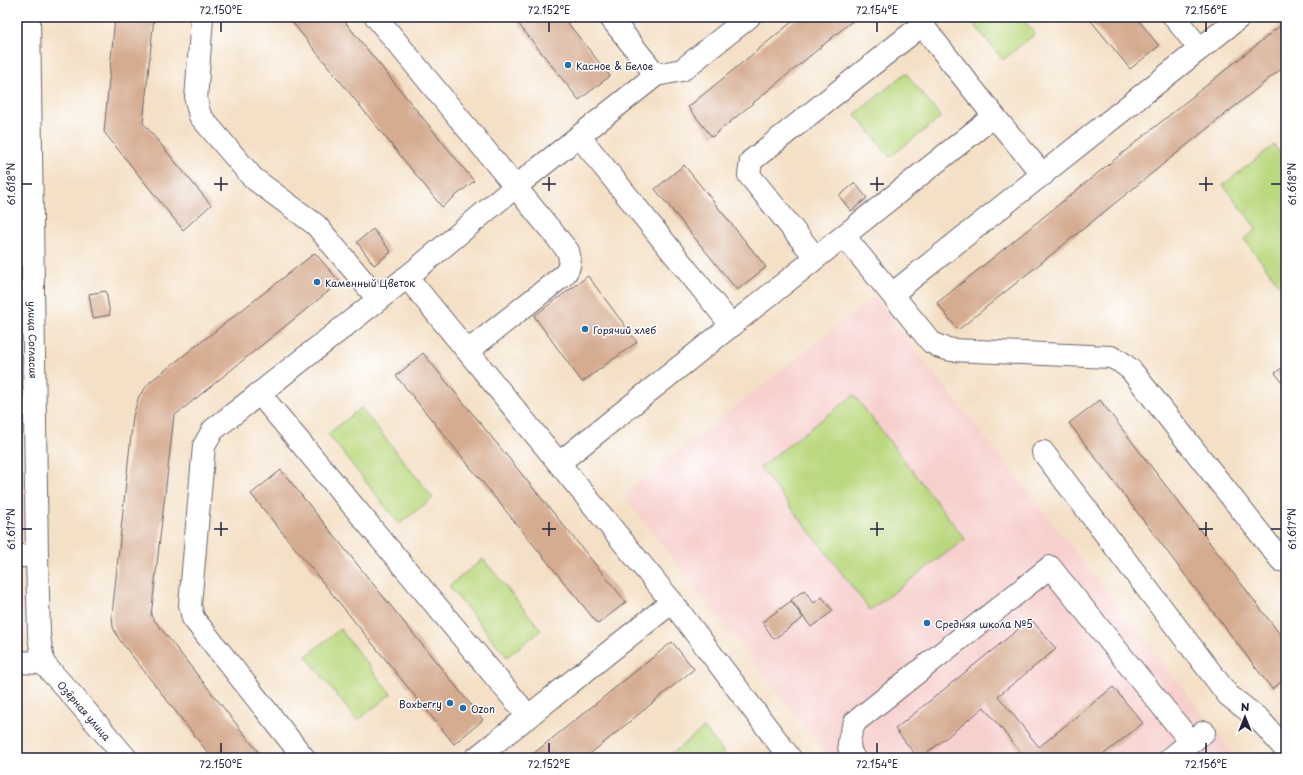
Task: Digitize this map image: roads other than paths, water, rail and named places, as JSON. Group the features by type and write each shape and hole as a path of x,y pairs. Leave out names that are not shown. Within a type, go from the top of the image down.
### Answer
{"street":[{"name":"улица Согласия","path":"29,17 24,130 27,556 43,663"},
{"path":"202,17 196,100 200,116 253,178 316,224 378,299"},
{"path":"376,17 568,251 571,259 569,268 564,275 468,351"},
{"path":"610,17 656,75"},
{"path":"304,758 193,618 190,605 204,446 213,430 407,277 515,187 656,75 682,70 749,17"},
{"path":"1174,17 1200,49"},
{"path":"892,294 1240,17"},
{"path":"816,258 749,174 751,161 923,21 994,116 1043,175"},
{"path":"560,463 994,116"},
{"path":"580,136 732,326"},
{"path":"844,236 931,342 940,347 952,350 1111,357 1121,362 1131,370 1284,560"},
{"path":"407,277 672,602 784,756"},
{"path":"259,394 529,716"},
{"path":"1043,452 1228,695 1259,719 1286,750"},
{"path":"854,758 851,754 849,744 850,733 855,722 1050,567 1198,737 1171,758"},
{"path":"476,758 672,602"},
{"path":"17,662 43,663"},
{"name":"Озёрная улица","path":"43,663 126,758"}],"place":[{"name":"Касное & Белое","path":"568,65"},
{"name":"Каменный Цветок","path":"317,282"},
{"name":"Горячий хлеб","path":"585,329"},
{"name":"Средняя школа №5","path":"927,623"},
{"name":"Boxberry","path":"450,703"},
{"name":"Ozon","path":"463,708"}]}
